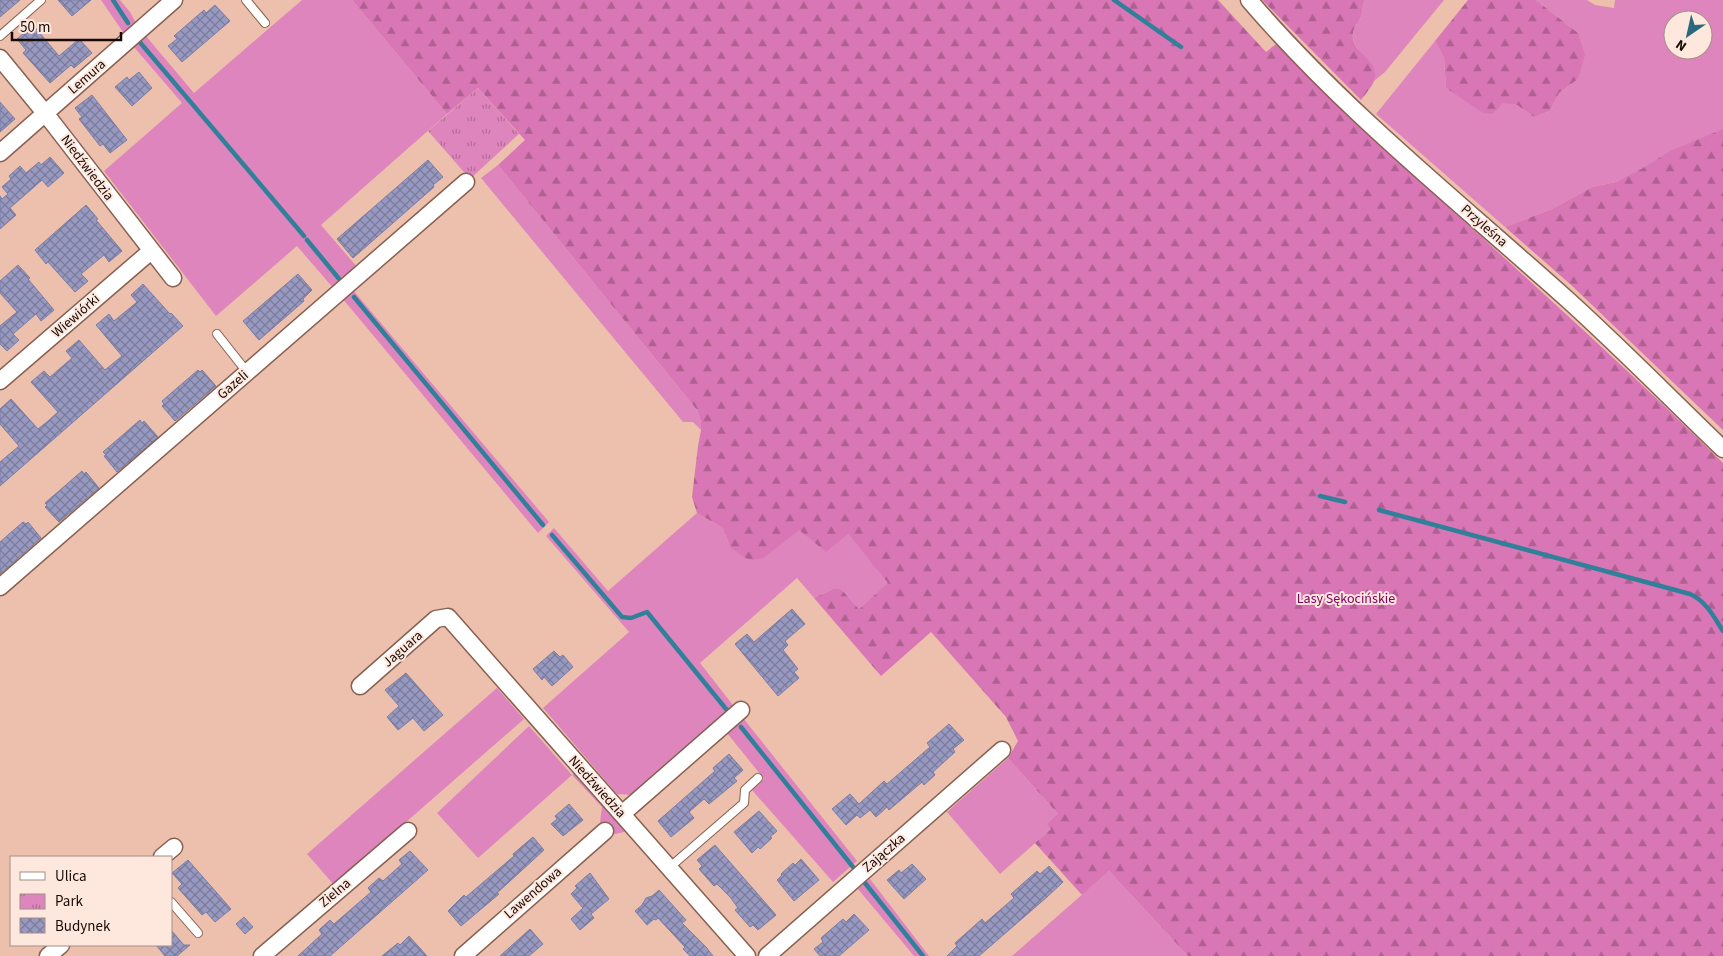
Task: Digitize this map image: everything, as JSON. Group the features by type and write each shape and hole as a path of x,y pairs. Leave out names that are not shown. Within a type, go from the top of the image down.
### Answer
{"street":[{"name":"Lemura","path":"0,153 174,0"},
{"name":"Przyleśna","path":"1249,0 1283,40 1359,116 1569,301 1723,449"},
{"name":"Niedźwiedzia","path":"0,58 45,113 172,278"},
{"name":"Gazeli","path":"0,588 466,182"},
{"name":"Wiewiórki","path":"0,381 152,251"},
{"name":"Niedźwiedzia","path":"448,617 747,956"},
{"name":"Jaguara","path":"360,686 436,619 448,617"},
{"path":"622,814 741,710"},
{"name":"Zajączka","path":"772,954 1002,750"},
{"name":"Zielna","path":"262,956 408,831"},
{"name":"Lawendowa","path":"462,956 605,831"},
{"path":"48,956 60,946"}],"lane":[{"path":"0,36 41,0"},
{"path":"246,0 266,23"},
{"path":"217,334 247,372"},
{"path":"670,868 744,803 745,790 758,778"},
{"path":"172,903 198,933"}],"green space":[{"path":"101,0 120,0 130,12 137,25 125,35"},
{"path":"302,0 352,0 447,114 321,225 358,268 334,289 297,246 216,316 104,171 182,103 133,46 145,35 194,93"},
{"name":"Lasy Sękocińskie","path":"352,0 1218,0 1266,52 1276,44 1386,150 1612,357 1723,463 1723,956 1188,956 1109,871 1082,895 1035,843 1051,829 1047,824 1058,814 1008,758 1018,741 1006,717 931,632 881,676 814,598 833,589 841,589 859,609 888,583 848,534 826,552 799,530 764,558 752,560 745,558 730,547 723,528 697,513 692,497 701,430 701,422 697,410 498,165 525,140 478,88 447,114"},
{"path":"1262,0 1365,0 1361,17 1353,36 1357,48 1373,67 1375,76 1371,87 1361,100"},
{"path":"1365,0 1444,0 1385,72 1374,81 1372,66 1358,49 1353,37 1354,29 1361,17"},
{"path":"1468,0 1536,0 1578,33 1585,55 1578,79 1559,93 1550,111 1534,117 1517,105 1503,103 1493,114 1483,113 1446,88 1444,58 1435,41"},
{"path":"1536,0 1587,0 1595,5 1614,8 1615,0 1723,0 1723,129 1616,182 1592,187 1552,209 1505,227 1376,114 1435,41 1444,58 1446,88 1493,114 1503,102 1517,105 1534,117 1550,111 1559,93 1578,79 1578,33"},
{"path":"478,88 519,134 470,179 428,131"},
{"path":"1723,129 1723,430 1570,284 1505,227 1552,209 1592,187 1616,182 1670,151"},
{"path":"498,165 697,410 701,422 701,430 693,422 683,422 481,178"},
{"path":"353,290 549,522 538,533 342,298"},
{"path":"697,513 723,528 730,547 764,558 799,529 847,533 889,583 859,609 841,589 833,589 814,598 797,578 700,663 736,709 633,795 617,794 543,708 629,632 546,536 554,528 608,591"},
{"path":"497,688 524,719 334,885 307,854"},
{"path":"743,718 857,861 833,882 752,790 764,779 727,733"},
{"path":"529,726 572,775 478,858 437,813"},
{"path":"1008,758 1058,814 1051,829 1000,874 947,812"},
{"path":"577,771 629,828 624,832 611,835 600,822 602,807 572,775"},
{"path":"1109,871 1188,956 1012,956"},
{"path":"870,879 929,956 914,956 858,889"}],"building":[{"path":"0,0 20,0 0,17"},
{"path":"58,0 91,0 72,16"},
{"path":"215,5 230,21 182,62 168,46 177,39 174,36 204,10 206,13"},
{"path":"33,25 59,56 79,39 92,53 74,68 71,65 50,83 23,53 26,50 17,39"},
{"path":"139,72 152,88 132,106 115,87 127,77 129,80"},
{"path":"92,95 127,140 110,153 103,144 100,146 79,119 82,117 75,108"},
{"path":"0,102 15,119 0,132"},
{"path":"50,157 64,173 48,187 42,180 10,208 16,215 0,229 0,196 2,199 8,194 2,187 11,179 9,176 20,166 26,173 39,162 41,165"},
{"path":"428,160 443,177 353,258 337,239"},
{"path":"86,205 122,251 109,262 104,255 81,274 88,281 75,292 48,262 46,264 35,250"},
{"path":"18,265 54,310 41,321 36,314 13,334 19,340 7,351 0,344 0,326 17,312 0,293 0,281"},
{"path":"298,274 312,290 303,299 304,301 259,340 243,321"},
{"path":"143,284 183,326 0,486 0,462 19,446 0,424 0,409 11,399 38,429 48,421 58,412 31,382 44,371 50,377 72,358 66,351 79,340 105,370 122,356 96,325 109,314 114,321 137,302 131,295"},
{"path":"198,370 200,372 202,370 216,386 175,421 162,406 164,404 162,401"},
{"path":"140,420 142,423 144,421 158,437 117,472 103,452"},
{"path":"82,471 84,474 86,472 99,488 59,522 45,507 47,505 45,503"},
{"path":"23,522 26,524 28,522 41,538 0,574 0,542"},
{"path":"792,609 805,624 785,641 788,645 783,650 798,669 794,672 799,678 778,696 735,644 747,634 754,642"},
{"path":"554,651 560,657 563,655 573,667 552,686 544,677 542,680 533,669"},
{"path":"406,673 443,715 424,731 413,718 398,730 387,717 399,706 385,690"},
{"path":"949,724 964,740 953,749 955,752 933,772 935,775 924,785 922,782 889,810 887,807 876,817 870,810 860,818 857,815 846,825 832,809 850,794 859,804 884,781 887,784 930,747 927,743"},
{"path":"729,754 743,770 734,778 737,781 709,804 704,799 689,812 694,818 671,837 658,821 715,771 713,768"},
{"path":"569,804 583,820 563,836 551,824 557,819 555,816"},
{"path":"759,811 777,831 760,849 758,847 752,853 734,832"},
{"path":"533,837 544,850 497,893 499,894 461,926 448,911 464,895 466,897 514,856 513,854"},
{"path":"715,845 776,915 758,930 753,925 750,927 735,910 738,908 730,897 717,884 714,886 699,869 702,866 697,860"},
{"path":"410,851 428,870 330,956 298,956 322,934 319,930 330,920 334,924 371,892 368,888 379,878 383,881 402,864 399,860"},
{"path":"801,859 819,880 794,901 777,880 793,863 795,865"},
{"path":"188,860 231,909 215,922 206,912 202,915 178,888 182,884 172,873"},
{"path":"912,864 926,879 904,899 887,880 899,870 901,873"},
{"path":"1049,866 1063,882 1047,897 979,956 947,956 957,946 955,943 982,919 985,923 1014,898 1011,894 1037,871 1040,874"},
{"path":"590,873 609,899 591,914 594,918 580,930 571,919 583,908 571,894 577,888 575,886"},
{"path":"659,890 686,920 682,923 713,956 690,956 683,949 685,947 658,918 647,925 635,911 646,898"},
{"path":"854,914 869,930 839,956 820,956 814,949 823,942 821,938 843,919 846,922"},
{"path":"244,917 253,927 245,934 236,924"},
{"path":"530,929 543,944 529,956 500,956"},
{"path":"172,931 184,945 190,945 177,956 165,956 157,946 172,946"},
{"path":"409,936 427,956 382,956 398,943 400,945"}],"waterway":[{"path":"113,0 128,23"},
{"path":"1114,0 1181,47"},
{"path":"138,40 304,236"},
{"path":"307,240 340,280"},
{"path":"354,297 543,525"},
{"path":"1320,496 1345,502"},
{"path":"1379,510 1690,594 1705,605 1723,631"},
{"path":"552,535 622,617 631,618 647,612 726,709"},
{"path":"741,727 853,867"},
{"path":"865,883 923,956"}]}
